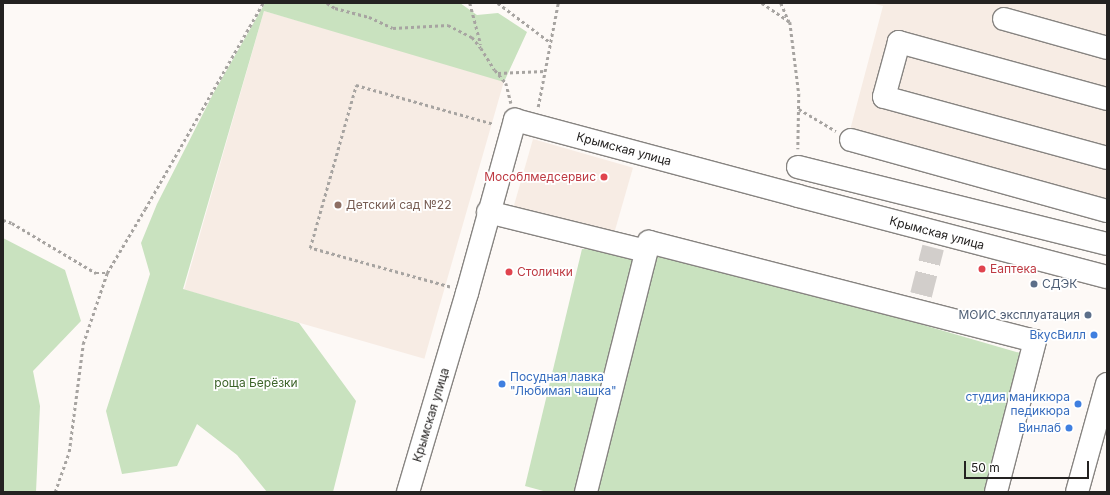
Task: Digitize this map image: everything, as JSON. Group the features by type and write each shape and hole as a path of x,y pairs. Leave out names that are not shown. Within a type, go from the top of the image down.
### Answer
{"street":[{"path":"1004,19 1107,48"},
{"path":"1107,98 899,42 884,97 1107,158"},
{"name":"Крымская улица","path":"408,492 467,292 488,212 521,125 935,240 1107,277"},
{"path":"851,140 1107,210"},
{"path":"798,166 1107,244"},
{"path":"488,212 646,251"},
{"path":"586,492 649,242 919,303 1035,341 996,492"},
{"path":"1077,492 1107,384"}],"path":[{"path":"55,492 69,452 83,344 107,273 145,210 263,3"},
{"path":"327,3 335,8 369,17 393,28 448,25 472,37 482,48 506,83 521,125"},
{"path":"470,3 482,48"},
{"path":"498,3 551,43"},
{"path":"521,125 545,71 558,3"},
{"path":"762,3 790,22"},
{"path":"781,3 790,22 799,94 798,166"},
{"path":"498,73 545,71"},
{"path":"467,292 310,248 356,85 521,125"},
{"path":"798,109 851,140"},
{"path":"3,220 12,223 96,273 107,273"}],"shaded area":[{"path":"871,3 1107,3 1107,219 845,149 883,6"},
{"name":"Детский сад №22","path":"264,11 504,80 424,359 184,290"},
{"path":"533,139 633,168 613,238 513,209"}],"green space":[{"name":"роща Берёзки","path":"265,3 460,3 477,15 498,13 527,32 504,82 264,11 183,289 299,323 356,401 333,492 267,492 237,455 197,424 177,466 122,474 106,411 150,274 141,243 157,204 213,94"},
{"path":"3,238 65,270 81,321 33,371 40,406 36,492 3,492"},
{"path":"582,249 652,251 713,264 1027,355 995,492 547,492 525,486"}],"tunnel":[{"path":"921,295 933,248"}],"place":[{"name":"Мособлмедсервис","path":"604,177"},
{"name":"Детский сад №22","path":"338,205"},
{"name":"Еаптека","path":"982,269"},
{"name":"Столички","path":"509,272"},
{"name":"СДЭК","path":"1034,284"},
{"name":"МОИС эксплуатация","path":"1088,315"},
{"name":"ВкусВилл","path":"1094,335"},
{"name":"Посудная лавка \"Любимая чашка\"","path":"502,384"},
{"name":"студия маникюра педикюра","path":"1078,404"},
{"name":"Винлаб","path":"1069,428"}]}
